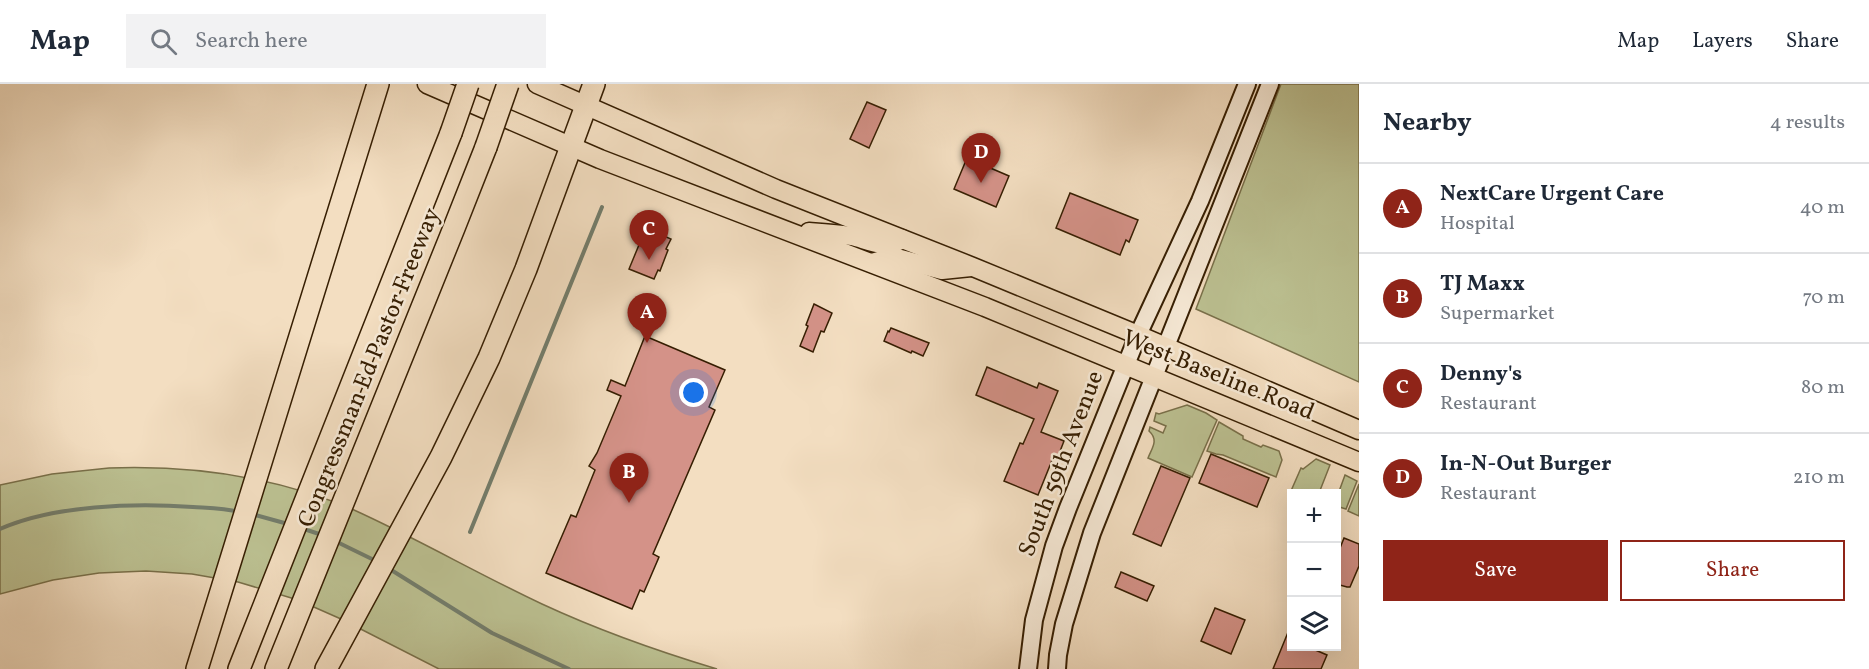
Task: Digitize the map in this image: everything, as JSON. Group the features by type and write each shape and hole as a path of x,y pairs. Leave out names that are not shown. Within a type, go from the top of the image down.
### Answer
{"highway":[{"path":"196,669 378,84"},
{"name":"Congressman Ed Pastor Freeway","path":"239,669 451,133 468,84"},
{"name":"Congressman Ed Pastor Freeway","path":"276,669 486,147 508,84"},
{"path":"326,669 441,457 489,358 526,269 594,84"}],"main road":[{"path":"427,84 570,146 872,263 893,257 942,270 973,267"},
{"name":"West Baseline Road","path":"537,84 776,189 1138,335 1359,430"},
{"name":"South 59th Avenue","path":"1028,669 1034,620 1054,546 1138,335 1200,201 1247,84"},
{"path":"1057,669 1064,624 1092,533 1270,84"},
{"path":"789,232 852,237 879,244 896,243 902,238"},
{"name":"West Baseline Road","path":"872,263 1126,364 1359,462"}],"green space":[{"path":"1281,84 1359,84 1359,382 1196,309"},
{"path":"1187,405 1217,420 1192,477 1148,458 1154,441 1149,431 1150,427 1163,433 1166,426 1154,421 1156,413"},
{"path":"1219,422 1243,436 1243,439 1261,447 1263,445 1279,451 1282,460 1276,477 1223,455 1207,451"},
{"path":"1316,459 1330,465 1321,489 1292,489 1301,468 1303,469"},
{"path":"109,468 203,471 265,481 295,489 378,521 563,614 628,640 717,669 439,669 341,619 298,600 238,582 192,574 146,571 99,573 53,580 0,594 0,485 52,474"},
{"path":"1345,475 1357,481 1346,509 1341,508 1340,489"},
{"path":"1359,484 1359,516 1348,511"}],"building":[{"path":"867,102 886,110 869,148 850,139"},
{"path":"967,158 1009,176 996,207 954,189"},
{"path":"1070,193 1138,220 1129,242 1126,240 1120,255 1056,228"},
{"path":"646,228 671,239 660,271 658,270 654,279 629,269"},
{"path":"814,304 832,313 824,332 821,331 813,352 800,346"},
{"path":"891,328 929,343 923,356 884,341"},
{"path":"645,336 725,370 709,407 715,410 653,554 659,557 644,592 640,590 632,609 546,573 571,515 576,517 595,470 589,466 597,453 621,396 607,390 611,380 625,386"},
{"path":"987,367 1037,388 1039,383 1058,391 1041,432 1064,441 1057,459 1053,458 1038,495 1004,481 1020,443 1023,444 1034,419 976,395"},
{"path":"1211,454 1269,478 1257,507 1199,483"},
{"path":"1161,466 1190,478 1161,546 1133,534"},
{"path":"1344,538 1359,544 1359,566 1350,587 1341,585 1341,546"},
{"path":"1121,572 1154,586 1147,601 1115,587"},
{"path":"1215,608 1245,620 1231,654 1201,641"},
{"path":"1287,635 1287,651 1318,651 1327,655 1321,669 1273,669"}],"waterway":[{"path":"470,532 602,207"},
{"path":"0,529 21,521 69,510 120,506 216,508 239,512"},
{"path":"252,514 288,524"},
{"path":"301,528 322,535"},
{"path":"335,541 376,561"},
{"path":"388,568 492,633 569,669"}],"place":[{"name":"In-N-Out Burger","path":"981,183"},
{"name":"Denny's","path":"649,260"},
{"name":"NextCare Urgent Care","path":"647,343"},
{"name":"TJ Maxx","path":"629,503"}]}
